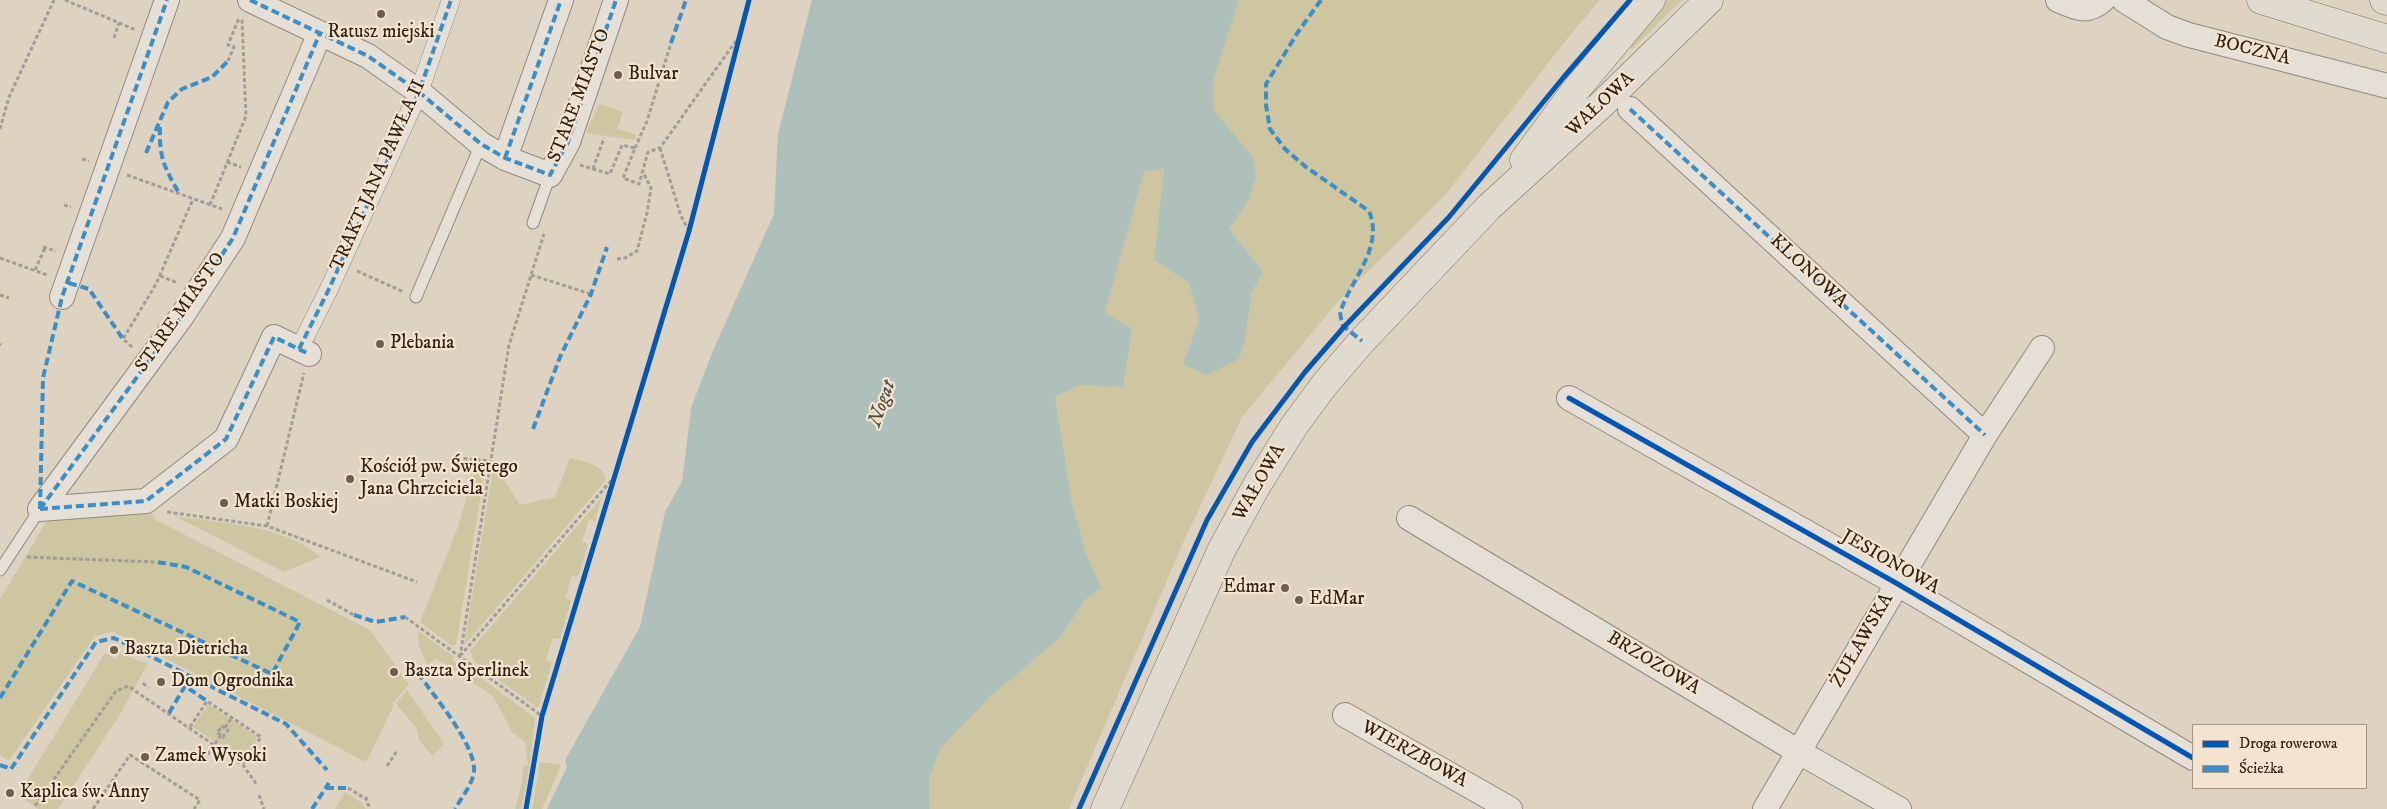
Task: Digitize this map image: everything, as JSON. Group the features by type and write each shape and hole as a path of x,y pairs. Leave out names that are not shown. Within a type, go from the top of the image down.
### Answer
{"main road":[{"name":"WAŁOWA","path":"1489,207 1574,92 1652,0"},
{"name":"WAŁOWA","path":"1111,807 1222,549 1256,486 1294,426 1325,384 1362,341 1489,207 1602,104 1709,0"},
{"path":"2261,0 2387,39"}],"street":[{"path":"66,290 168,0"},
{"name":"STARE MIASTO","path":"250,0 368,56 419,92 481,144 506,158 550,175 568,142 616,0"},
{"name":"TRAKT JANA PAWŁA II","path":"304,351 340,264 419,92 451,0"},
{"path":"506,158 561,0"},
{"path":"2058,0 2083,10 2091,9 2103,0"},
{"name":"BOCZNA","path":"2124,0 2167,27 2189,35 2387,86"},
{"name":"STARE MIASTO","path":"40,509 182,316 233,238 320,33"},
{"name":"KLONOWA","path":"1630,109 1985,435"},
{"path":"40,509 146,501 226,439 274,337 304,351"},
{"name":"ŻUŁAWSKA","path":"1765,809 1896,583 1985,435 2042,348"},
{"name":"JESIONOWA","path":"1569,398 1896,583 2192,757"},
{"name":"BRZOZOWA","path":"1409,518 1799,752 1899,809"},
{"name":"WIERZBOWA","path":"1344,715 1510,809"}],"lane":[{"path":"416,297 481,144"},
{"path":"533,223 550,175"},
{"name":"STARE MIASTO","path":"0,570 40,509"}],"path":[{"path":"0,129 9,97 54,0"},
{"path":"65,0 155,38"},
{"path":"210,205 246,116 241,27 242,11 228,45 234,47 228,61"},
{"path":"114,38 119,23"},
{"path":"671,42 647,121 623,178 639,184 648,152 660,148 740,35"},
{"path":"593,169 604,138"},
{"path":"580,165 610,174 622,145 635,148"},
{"path":"660,148 681,216 689,231"},
{"path":"617,259 625,258 637,251 647,214 651,188 643,171"},
{"path":"125,174 226,211"},
{"path":"136,350 123,339 160,276 193,199"},
{"path":"460,657 509,345 546,228"},
{"path":"35,270 45,248"},
{"path":"0,258 35,270 66,290"},
{"path":"340,264 416,297"},
{"path":"531,275 591,294"},
{"path":"160,276 182,285"},
{"path":"0,295 9,298"},
{"path":"267,526 304,351"},
{"path":"457,458 490,461"},
{"path":"460,657 615,476"},
{"path":"146,501 152,510 267,526 418,582"},
{"path":"9,557 157,562"},
{"path":"327,600 354,615"},
{"path":"405,617 542,716"},
{"path":"143,683 148,688"},
{"path":"35,806 116,691 128,686 243,765 257,785"},
{"path":"190,727 207,701 261,737 243,765"},
{"path":"204,760 221,735 223,737 228,730 225,728 232,717"},
{"path":"387,766 397,751"},
{"path":"93,809 130,754 200,800 194,809"},
{"path":"348,788 366,798 370,809"},
{"path":"259,795 264,809"}],"shaded area":[{"path":"1239,0 1600,0 1570,35 1446,194 1340,299 1242,417 1182,545 1069,809 930,809 929,780 940,749 991,696 1060,638 1085,600 1100,588 1086,553 1072,503 1055,397 1079,384 1123,387 1105,313 1144,172 1164,169 1154,260 1189,283 1199,320 1183,364 1239,359 1244,344 1252,292 1263,272 1229,229 1249,200 1252,156 1214,110 1213,81"},
{"path":"1662,0 1682,0 1632,49 1625,42"},
{"path":"599,104 623,112 617,129 636,135 635,140 586,133"},
{"path":"570,458 587,462 597,467 604,474 606,480 464,646 494,464 520,505 555,497"},
{"path":"477,462 486,463 456,645 452,646 420,622 458,527"},
{"path":"602,497 595,521 589,519 582,542 588,544 578,577 572,576 565,598 571,600 560,639 553,638 546,660 552,662 539,706 536,707 474,661 470,651"},
{"path":"149,512 155,516 154,519 370,630 409,684 392,704 394,705 366,762 112,631 94,637 9,761 0,755 0,599 48,519"},
{"path":"175,516 251,527 271,532 306,546 320,557 284,572"},
{"path":"418,631 454,657 453,661 470,673 472,671 535,718 530,764 521,809 515,809 524,765 528,765 525,742 512,732 493,696 436,658 427,665 419,646"},
{"path":"121,652 138,661 148,663 119,716 58,809 38,809 18,795 105,653 116,659"},
{"path":"407,690 444,744 432,756 419,740 416,727 396,704"},
{"path":"208,704 258,737 243,760 193,727"},
{"path":"540,762 561,765 542,809 532,809"},
{"path":"345,792 362,803 366,809 335,809"}],"water":[{"name":"Nogat","path":"812,0 1239,0 1213,81 1214,110 1252,156 1256,175 1249,200 1229,229 1263,272 1252,292 1244,344 1239,359 1207,375 1183,364 1199,320 1189,283 1154,260 1164,169 1144,172 1105,313 1132,329 1123,387 1079,385 1055,397 1072,503 1086,553 1101,588 1085,600 1060,638 991,696 940,749 929,780 930,809 547,809 567,767 565,760 640,627 665,512 682,482 691,408 712,353 774,214 778,134"}],"marked path":[{"path":"40,509 43,378 62,297 167,0"},
{"path":"250,0 368,56 419,92 481,144 505,158 550,175 568,142 616,0"},
{"path":"299,349 328,291 419,92 451,0"},
{"path":"505,158 561,0"},
{"path":"671,43 686,0"},
{"path":"1321,0 1298,32 1266,84 1266,105 1270,129 1285,149 1306,167 1369,211 1373,224 1370,250 1340,314 1343,326 1362,341"},
{"path":"40,509 182,316 233,238 320,33"},
{"path":"146,153 168,102 182,89 212,77 228,61"},
{"path":"1630,109 1985,435"},
{"path":"160,127 160,146 164,162 179,193"},
{"path":"533,429 560,357 591,294 607,247"},
{"path":"69,283 89,289 123,339"},
{"path":"40,509 146,501 226,439 274,337 309,354"},
{"path":"0,698 72,581 272,674 300,622 186,567 157,562"},
{"path":"354,615 376,622 405,617"},
{"path":"0,765 11,769 96,642 114,638 286,724 327,770"},
{"path":"418,673 461,734 473,760 473,776 455,809"},
{"path":"169,713 185,686 207,701"},
{"path":"312,809 329,783"},
{"path":"326,788 348,788"}],"cycle path":[{"path":"526,809 542,716 689,231 749,0"},
{"path":"1079,809 1207,520 1252,442 1305,372 1344,327 1449,217 1630,0"},
{"path":"1569,398 1896,583 2192,757"}],"place":[{"name":"Ratusz miejski","path":"381,14"},
{"name":"Bulvar","path":"618,75"},
{"name":"Plebania","path":"380,344"},
{"name":"Kościół pw. Świętego Jana Chrzciciela","path":"350,479"},
{"name":"Matki Boskiej","path":"224,503"},
{"name":"Edmar","path":"1285,588"},
{"name":"EdMar","path":"1299,600"},
{"name":"Baszta Dietricha","path":"114,650"},
{"name":"Baszta Sperlinek","path":"394,672"},
{"name":"Dom Ogrodnika","path":"161,682"},
{"name":"Zamek Wysoki","path":"145,757"},
{"name":"Kaplica św. Anny","path":"10,793"}]}
